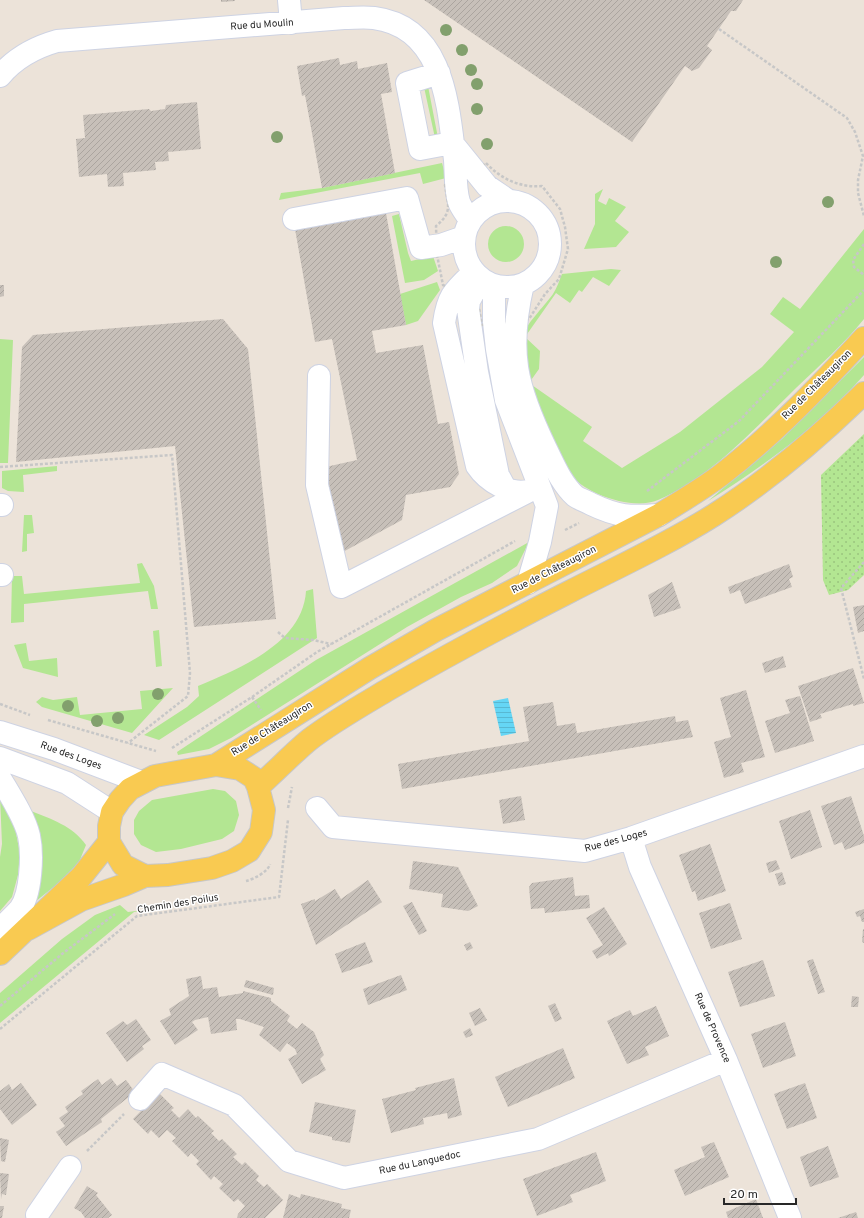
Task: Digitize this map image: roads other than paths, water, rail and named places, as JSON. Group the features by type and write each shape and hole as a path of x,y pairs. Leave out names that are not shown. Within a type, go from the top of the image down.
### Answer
{"main road":[{"name":"Rue de Châteaugiron","path":"216,764 370,668 436,630 659,515 704,487 746,454 835,370 864,338"},
{"path":"258,787 310,740 370,701 442,658 507,623 660,546 713,515 758,485 824,432 864,393"},
{"path":"28,929 81,900 145,876 168,875 212,868 232,861 249,851 261,832 264,810 254,778 240,769 216,764 155,776 130,789 112,812 109,826 109,842 123,865 145,876"},
{"path":"0,954 81,877 109,842"}],"street":[{"path":"289,0 291,22"},
{"name":"Rue du Moulin","path":"0,76 6,68 28,53 40,46 57,41 344,18 374,18 386,21 405,30 422,44 429,51 439,73 448,108 452,143 466,178 459,203 467,229"},
{"path":"439,73 407,83 420,149 452,143"},
{"path":"466,178 487,186 509,201"},
{"path":"294,219 407,198 421,248 437,245 467,229 483,208 495,202 509,201 524,205 531,209 545,224 548,234 549,254 540,272 523,284 509,287 483,279"},
{"path":"467,229 464,250 467,262 483,279 494,322 506,400 534,489 547,506 540,542 528,583"},
{"path":"483,279 447,304 444,323 477,466 483,475 491,482 505,488 534,489"},
{"path":"523,284 516,322 515,359 520,384 538,433 560,478 576,496 605,510 631,517 659,515"},
{"path":"462,295 468,310 477,372 498,475 505,488"},
{"path":"477,372 500,365"},
{"path":"319,376 317,485 341,587 534,489"},
{"name":"Rue des Loges","path":"0,732 54,749 141,782"},
{"name":"Rue des Loges","path":"317,808 332,827 585,851 631,838 864,756"},
{"path":"0,758 67,783 112,812"},
{"path":"0,778 17,808 29,836 30,858 30,882 20,908 0,929"},
{"name":"Rue de Provence","path":"631,838 640,867 726,1060 790,1218"},
{"name":"Rue du Languedoc","path":"140,1099 162,1074 234,1105 289,1161 344,1178 538,1139 726,1060"},
{"path":"38,1218 37,1215 70,1167"}],"water":[{"path":"508,698 516,733 501,736 493,701"}]}
